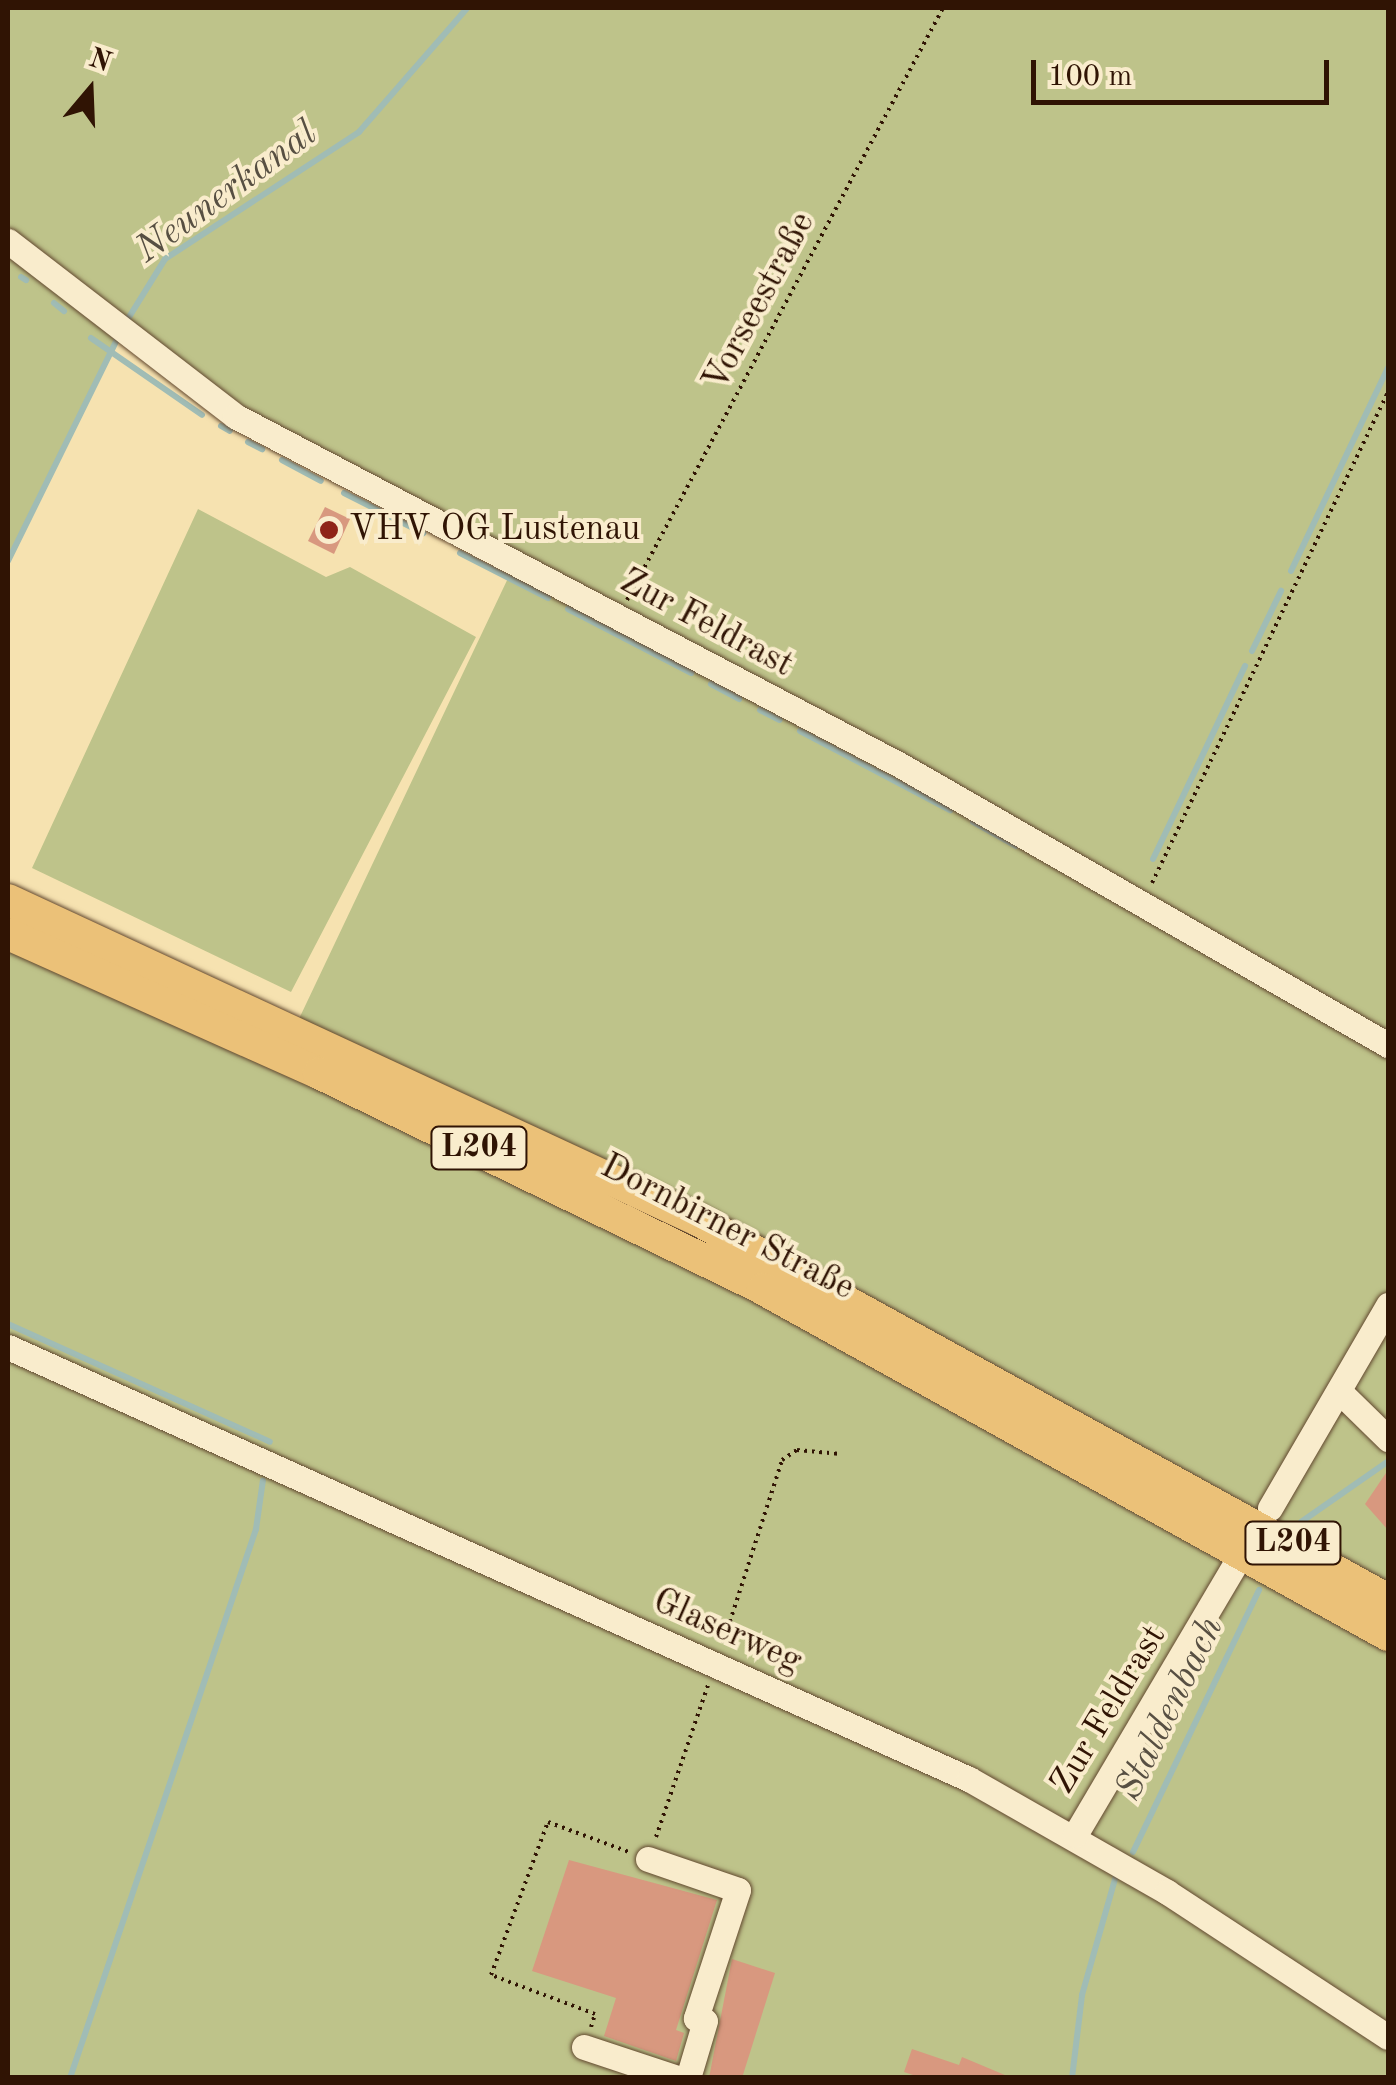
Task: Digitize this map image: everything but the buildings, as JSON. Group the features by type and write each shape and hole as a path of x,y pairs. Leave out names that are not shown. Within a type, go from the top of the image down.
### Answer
{"main road":[{"name":"Dornbirner Straße","path":"8,900 698,1220 1388,1600"},
{"name":"Dornbirner Straße","path":"8,934 683,1249 1388,1635"}],"street":[{"name":"Zur Feldrast","path":"8,241 129,340 234,416 618,617 1144,901 1388,1046"},
{"path":"1270,1508 1388,1306"},
{"name":"Glaserweg","path":"8,1346 716,1665 1075,1835 1388,2037"},
{"path":"1339,1391 1388,1439"},
{"name":"Zur Feldrast","path":"1075,1835 1233,1568"},
{"path":"648,1859 738,1890 696,2018 705,2021 688,2078"},
{"path":"584,2047 677,2078"}],"path":[{"name":"Vorseestraße","path":"618,617 943,8"},
{"path":"1144,901 1388,392"},
{"path":"584,2047 596,2014 491,1975 548,1822 648,1859 782,1460 797,1450 842,1454"}],"green space":[{"path":"8,8 1388,8 1388,2077 8,2077 8,938 288,1042 510,574 206,389 8,236"},
{"path":"8,249 116,339 8,560"},
{"path":"198,509 326,577 350,567 476,637 291,992 32,868"}],"waterway":[{"name":"Neunerkanal","path":"126,322 165,259 359,132 467,8"},
{"path":"21,277 26,280"},
{"path":"54,303 64,311"},
{"name":"Neunerkanal","path":"8,561 120,333"},
{"path":"91,338 202,415"},
{"path":"1291,571 1388,368"},
{"path":"221,426 230,431"},
{"path":"248,442 262,449"},
{"path":"282,460 321,481"},
{"path":"344,493 423,533"},
{"path":"460,553 548,598"},
{"path":"1252,651 1281,591"},
{"path":"568,609 691,673"},
{"path":"1153,859 1245,666"},
{"path":"711,684 739,699"},
{"path":"760,710 780,720"},
{"path":"800,731 950,810"},
{"path":"973,822 1016,846"},
{"path":"8,1324 270,1442"},
{"name":"Staldenbach","path":"1301,1522 1387,1462"},
{"path":"70,2078 256,1529 263,1480"},
{"name":"Staldenbach","path":"1133,1852 1259,1590"},
{"name":"Staldenbach","path":"1072,2078 1082,1995 1116,1876"}],"place":[{"name":"VHV OG Lustenau","path":"329,530"}]}
